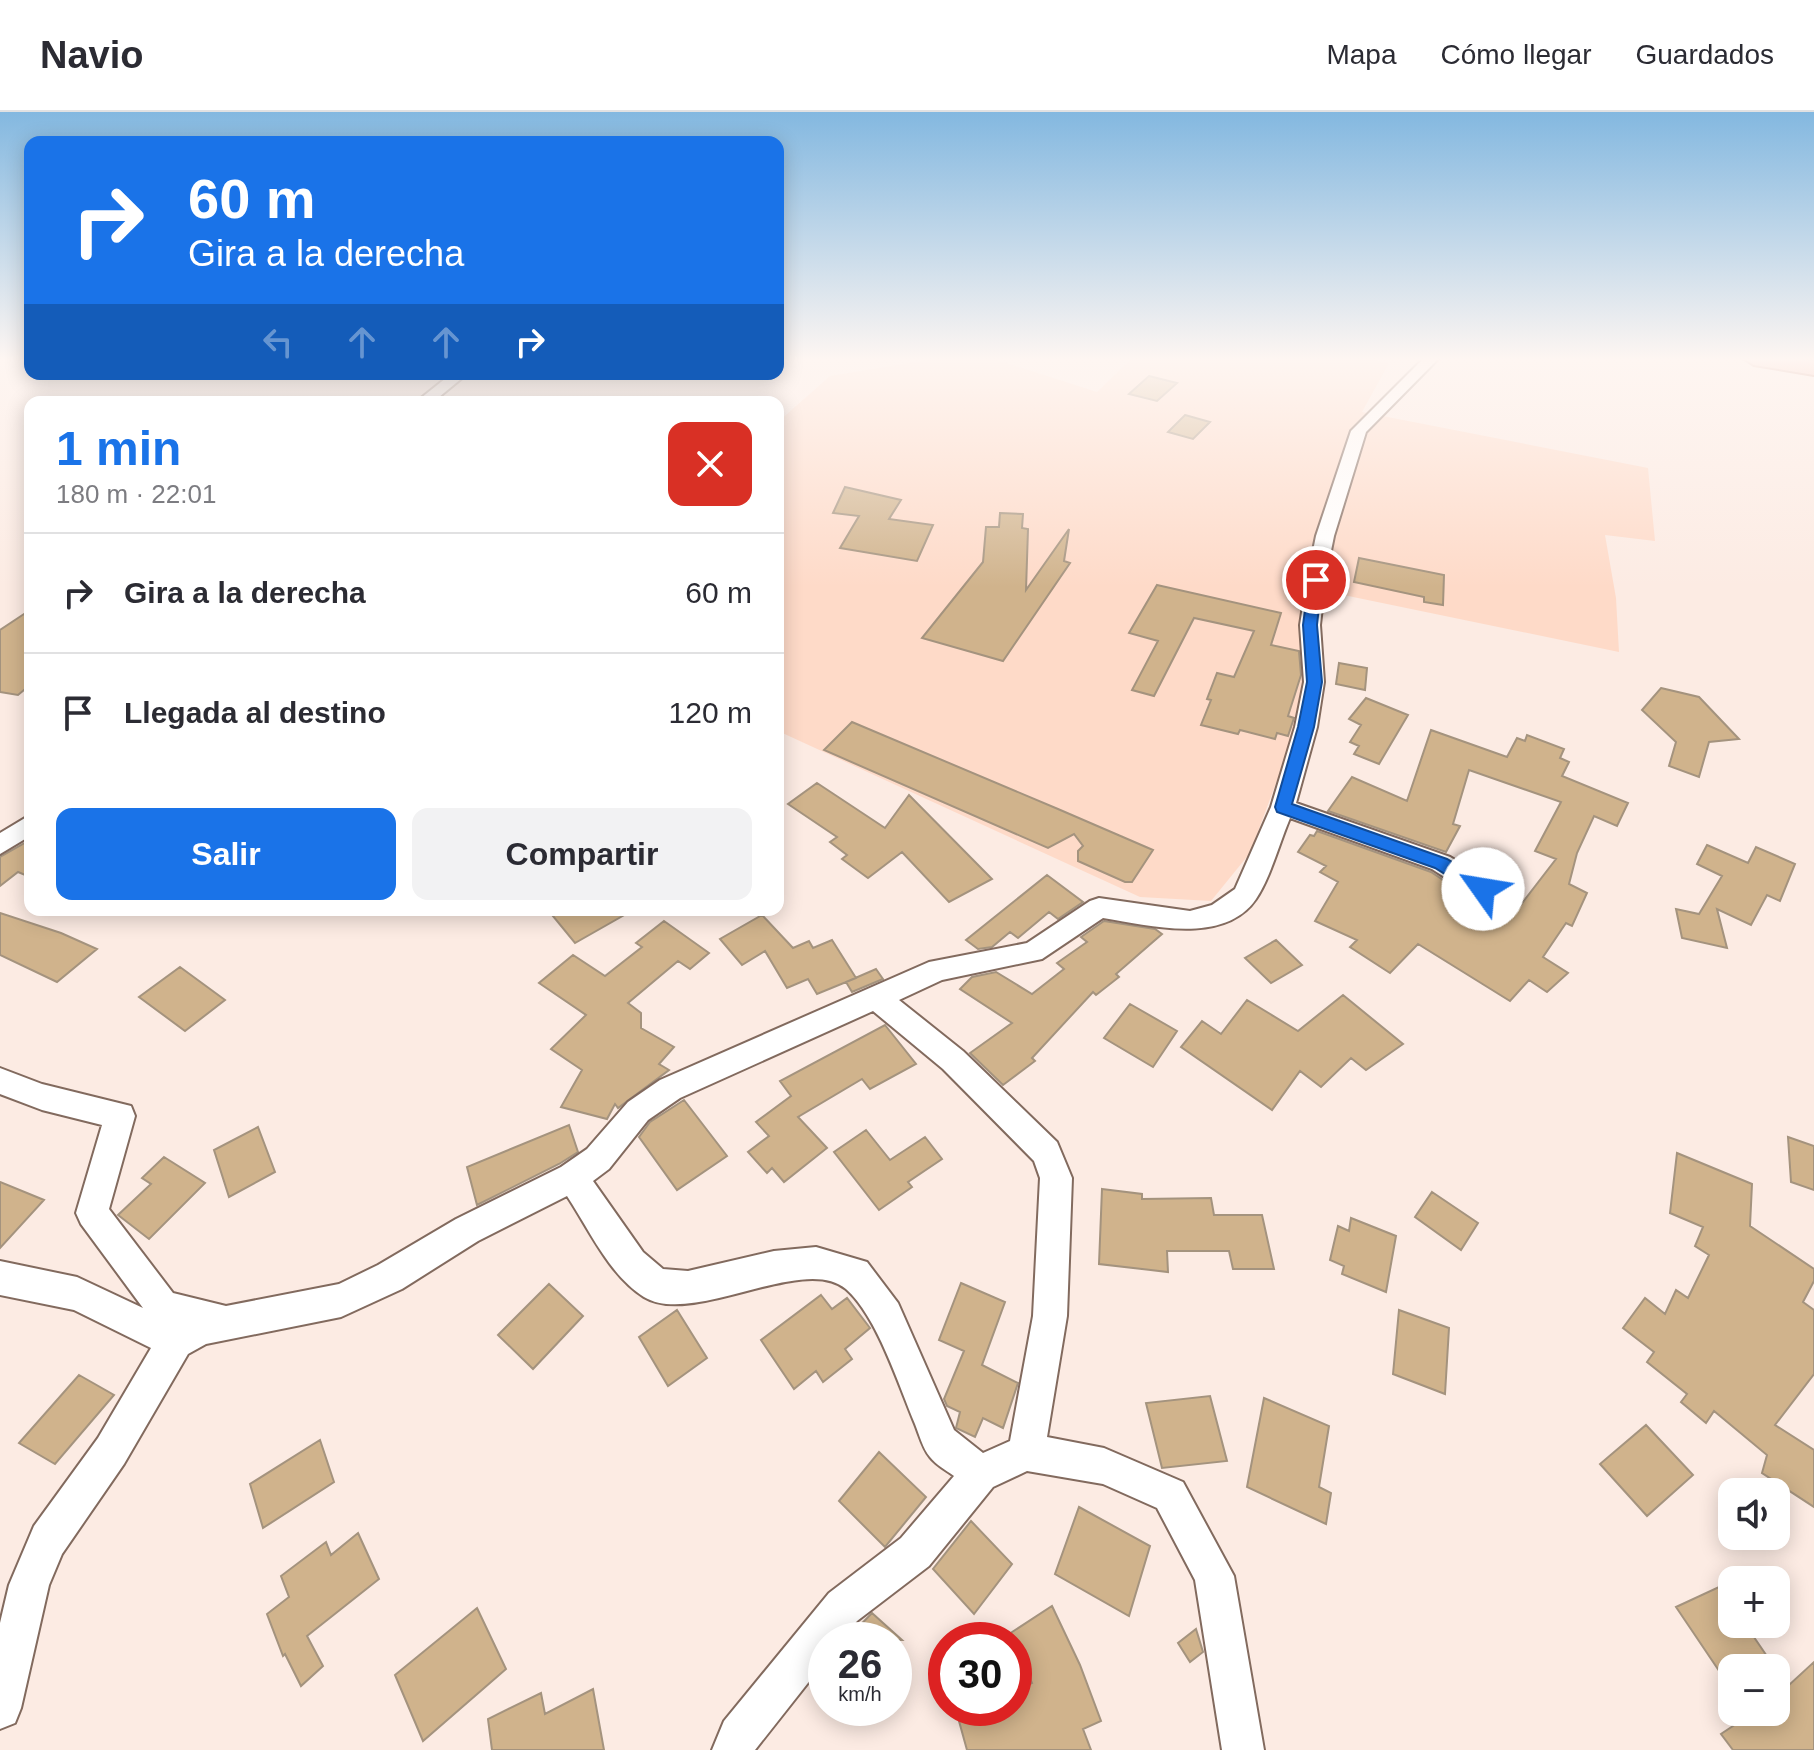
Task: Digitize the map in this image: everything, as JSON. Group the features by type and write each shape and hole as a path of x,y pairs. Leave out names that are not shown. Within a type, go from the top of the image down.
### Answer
{"street":[{"path":"0,1708 29,1585 48,1540 111,1451 176,1342 201,1328 341,1300 390,1277 467,1230 572,1177 598,1159 638,1111 670,1089 955,964 1033,952 1099,908 1190,921 1220,913 1245,895 1283,807 1306,727 1314,682 1310,625 1316,580 1325,536 1340,498 1358,434"},
{"path":"1283,807 1441,863 1483,889"},
{"path":"0,845 24,828"},
{"path":"877,998 953,1060 1046,1152 1056,1178 1050,1316 1026,1452"},
{"path":"0,1081 42,1097 120,1116 92,1213 163,1307 228,1323"},
{"path":"572,1177 631,1264 656,1285 688,1288 774,1267 816,1263 855,1274 886,1315 941,1443 980,1474"},
{"path":"0,1278 77,1294 176,1342"},
{"path":"733,1750 739,1736 843,1607 915,1552 980,1474 1026,1452 1104,1466 1170,1495 1214,1576 1243,1750"}],"shaded area":[{"path":"784,434 1477,434 1648,468 1655,541 1605,535 1616,598 1619,652 1329,592 1289,748 1250,853 1211,901 1140,897 784,734"}],"building":[{"path":"1177,434 1198,434 1193,439"},
{"path":"845,487 901,500 889,519 933,525 917,561 840,548 859,516 833,513"},
{"path":"1000,513 1023,514 1022,528 1028,529 1026,590 1069,529 1064,561 1070,563 1003,661 922,638 983,562 986,527 999,527"},
{"path":"1359,558 1444,575 1443,605 1424,602 1424,597 1354,582"},
{"path":"1157,585 1281,613 1271,645 1299,651 1301,675 1288,716 1294,718 1288,736 1277,733 1275,739 1201,725 1217,673 1234,677 1254,631 1194,618 1154,696 1132,690 1158,641 1129,633"},
{"path":"24,614 24,690 18,695 0,692 0,630"},
{"path":"1339,663 1367,668 1365,690 1336,684"},
{"path":"1661,688 1699,697 1739,739 1709,742 1699,777 1669,766 1676,742 1642,710"},
{"path":"1366,698 1408,715 1379,764 1354,754 1359,746 1350,742 1361,725 1349,719"},
{"path":"852,722 1153,850 1132,882 1125,882 1078,861 1078,851 1083,846 1074,834 1048,848 824,750"},
{"path":"1431,730 1507,757 1517,738 1525,741 1527,735 1564,749 1560,758 1569,762 1562,776 1628,803 1617,826 1594,816 1577,853 1569,884 1587,893 1572,926 1566,923 1543,957 1568,973 1547,992 1529,980 1510,1001 1418,944 1390,973 1350,947 1357,940 1315,921 1338,882 1320,872 1326,866 1298,852 1310,835 1314,836 1317,831 1431,872 1472,899 1482,902 1490,900 1513,915 1556,859 1535,851 1561,802 1469,770 1453,824 1460,826 1446,852 1328,811 1352,777 1407,801"},
{"path":"817,783 885,828 909,795 992,879 949,902 902,852 868,878 842,859 847,855 830,842 837,837 788,804"},
{"path":"24,843 24,874 18,872 0,886 0,857"},
{"path":"1707,845 1748,863 1756,847 1795,864 1780,901 1767,895 1751,925 1717,909 1727,948 1682,938 1676,909 1699,914 1722,876 1697,864"},
{"path":"1047,875 1083,902 1058,919 1049,912 1018,938 1010,932 992,947 978,949 966,940"},
{"path":"0,913 61,933 97,949 57,982 0,955"},
{"path":"553,916 622,916 575,943"},
{"path":"763,916 793,948 809,941 813,948 832,940 856,978 817,994 808,979 787,988 765,951 742,965 720,939"},
{"path":"664,921 709,953 690,969 678,961 628,1003 641,1013 641,1028 674,1047 659,1064 669,1070 618,1108 615,1104 607,1119 561,1107 582,1070 551,1049 586,1015 539,983 573,955 605,976 642,947 636,943"},
{"path":"1104,921 1155,929 1162,934 1116,974 1119,977 1096,995 1093,992 1032,1058 1035,1061 1003,1085 970,1053 1012,1023 960,989 972,977 996,972 1032,994 1064,969 1057,963 1087,942 1081,937"},
{"path":"1276,940 1302,965 1271,983 1245,958"},
{"path":"180,967 225,1000 185,1031 139,997"},
{"path":"876,969 883,979 852,992 846,982"},
{"path":"1343,995 1403,1044 1366,1070 1351,1058 1321,1087 1300,1071 1272,1110 1181,1047 1202,1021 1221,1034 1247,1000 1298,1031"},
{"path":"1130,1004 1177,1031 1153,1067 1104,1038"},
{"path":"885,1025 916,1064 870,1089 862,1079 798,1117 827,1148 784,1182 772,1168 767,1173 748,1152 769,1136 756,1122 791,1096 780,1081"},
{"path":"684,1100 727,1156 677,1190 639,1137 650,1122"},
{"path":"569,1125 578,1152 477,1205 467,1167"},
{"path":"258,1127 275,1172 229,1197 214,1150"},
{"path":"866,1130 890,1160 925,1137 942,1159 908,1182 912,1187 879,1210 834,1152"},
{"path":"1788,1137 1814,1146 1814,1190 1791,1182"},
{"path":"1677,1153 1752,1184 1750,1226 1814,1269 1814,1281 1803,1302 1814,1310 1814,1374 1775,1425 1814,1450 1814,1507 1790,1491 1790,1478 1770,1478 1762,1473 1767,1455 1714,1411 1706,1423 1681,1402 1687,1394 1647,1362 1654,1352 1623,1328 1645,1298 1665,1314 1676,1290 1688,1298 1709,1255 1695,1246 1703,1227 1670,1213"},
{"path":"164,1157 205,1183 149,1239 118,1215 151,1184 142,1178"},
{"path":"0,1182 44,1200 0,1248"},
{"path":"1102,1189 1142,1194 1142,1199 1211,1198 1214,1215 1262,1215 1274,1269 1233,1269 1229,1251 1167,1251 1168,1272 1099,1264"},
{"path":"1432,1192 1478,1223 1461,1250 1415,1217"},
{"path":"1351,1218 1396,1236 1386,1292 1342,1274 1344,1266 1330,1260 1338,1226 1349,1231"},
{"path":"961,1283 1005,1302 982,1365 1018,1383 1003,1428 983,1418 975,1437 956,1428 960,1412 947,1406 944,1399 964,1351 939,1340"},
{"path":"549,1284 583,1316 533,1369 498,1335"},
{"path":"821,1295 832,1309 847,1298 870,1328 845,1349 852,1359 823,1382 816,1371 794,1389 761,1340"},
{"path":"677,1310 707,1358 668,1386 639,1337"},
{"path":"1399,1310 1449,1328 1445,1394 1393,1374"},
{"path":"79,1375 114,1395 55,1464 19,1443"},
{"path":"1210,1396 1227,1461 1162,1468 1146,1403"},
{"path":"1264,1398 1329,1426 1319,1487 1331,1493 1326,1524 1247,1487"},
{"path":"1646,1425 1693,1475 1647,1516 1600,1464"},
{"path":"320,1440 334,1482 263,1528 250,1484"},
{"path":"879,1452 926,1497 885,1547 839,1501"},
{"path":"1079,1507 1150,1546 1129,1616 1055,1574"},
{"path":"971,1521 1012,1564 974,1614 933,1569"},
{"path":"358,1533 379,1579 307,1636 323,1666 301,1686 285,1654 283,1656 267,1614 289,1597 281,1576 326,1542 331,1555"},
{"path":"1718,1587 1718,1638 1755,1638 1765,1654 1718,1654 1718,1669 1676,1607"},
{"path":"1052,1606 1080,1665 1101,1721 1083,1729 1091,1750 967,1750 960,1726 1032,1726 1032,1622 1027,1622"},
{"path":"477,1608 506,1669 423,1741 395,1675"},
{"path":"872,1613 882,1622 863,1622"},
{"path":"1196,1629 1203,1652 1190,1662 1178,1643"},
{"path":"1814,1662 1814,1750 1733,1750 1721,1734 1733,1726 1790,1726 1790,1684"},
{"path":"593,1689 604,1750 492,1750 488,1719 541,1693 545,1714"}],"route":[{"path":"1316,580 1310,625 1314,682 1306,727 1283,807 1441,863 1483,889"}]}
